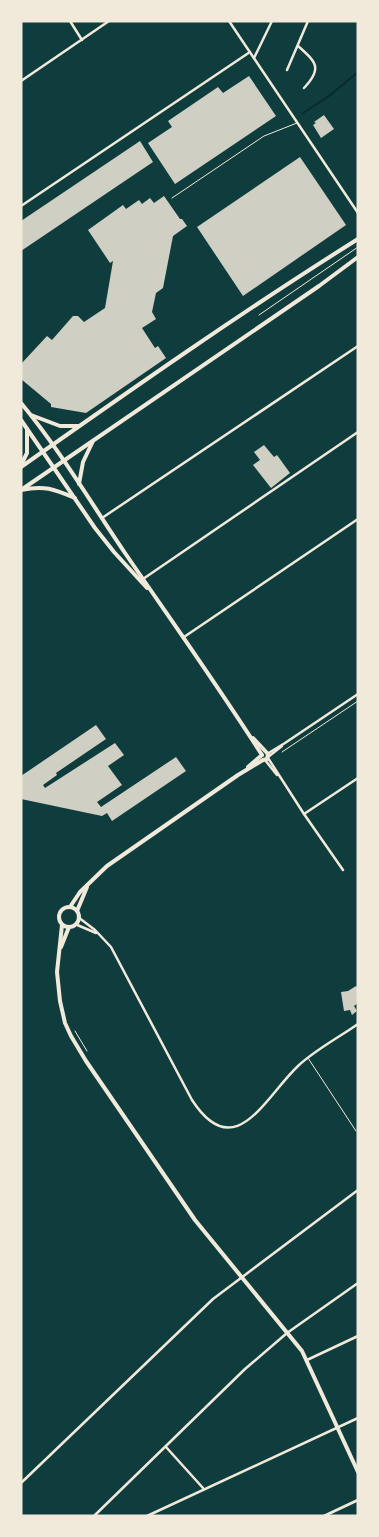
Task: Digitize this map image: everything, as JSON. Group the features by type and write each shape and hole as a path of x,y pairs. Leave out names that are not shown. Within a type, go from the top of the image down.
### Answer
{"main road":[{"path":"21,466 298,277 358,239"},
{"path":"21,490 319,286 358,257"},
{"path":"21,403 63,460 265,757 121,855 102,870 80,892 70,907"},
{"path":"31,415 60,426 78,426"},
{"path":"21,420 114,552 157,599"},
{"path":"21,466 27,453 27,427"},
{"path":"79,484 83,462 93,441"},
{"path":"21,490 34,487 47,488 75,498"},
{"path":"60,949 69,927 75,924 78,917 77,911 87,887"},
{"path":"77,911 70,907 63,908 59,914 59,920 62,925 57,972 60,1001 68,1030 86,1061 195,1220 302,1351 358,1472"},
{"path":"62,925 69,927"}],"street":[{"path":"70,21 82,40"},
{"path":"21,81 109,21"},
{"path":"229,21 358,213"},
{"path":"254,58 272,21"},
{"path":"287,70 308,21"},
{"path":"298,46 312,59 316,66 313,78 304,88"},
{"path":"21,206 250,52"},
{"path":"102,518 358,346"},
{"path":"143,579 358,432"},
{"path":"184,637 358,519"},
{"path":"343,870 265,757 358,694"},
{"path":"304,814 358,778"},
{"path":"78,917 98,933 111,947 192,1100 204,1117 211,1123 221,1127 233,1127 248,1121 297,1067 358,1024"},
{"path":"75,924 98,933"},
{"path":"21,1483 213,1298 358,1190"},
{"path":"94,1516 245,1369 287,1333 358,1283"},
{"path":"306,1360 358,1336"},
{"path":"147,1516 358,1418"},
{"path":"166,1447 204,1489"},
{"path":"324,1516 358,1500"}],"lane":[{"path":"172,198 264,136 296,123"},
{"path":"259,315 358,247"},
{"path":"308,1058 356,1130"}],"path":[{"path":"281,753 358,701"},
{"path":"75,1031 88,1054 86,1061"}],"building":[{"path":"249,76 276,116 175,184 148,143 172,127 168,121 218,87 223,93"},
{"path":"324,115 334,129 321,138 313,125 316,123 314,122"},
{"path":"140,141 153,162 21,251 21,221"},
{"path":"300,157 346,225 243,296 197,227"},
{"path":"164,196 187,226 173,236 163,288 156,293 152,312 156,319 142,328 155,348 158,346 166,358 86,413 51,407 51,404 21,379 21,364 47,336 52,340 73,316 78,316 84,322 105,308 113,261 110,263 88,230 123,205 126,209 139,200 142,204 150,198 154,203"},
{"path":"264,445 274,457 277,455 290,473 271,488 253,465 260,460 254,452"},
{"path":"96,725 106,739 56,773 57,775 43,785 45,788 115,743 124,755 108,766 122,785 97,802 101,807 176,757 186,771 112,821 107,813 102,816 21,799 21,776"},
{"path":"356,986 358,988 358,1003 354,1006 357,1011 352,1015 350,1010 344,1011 341,992 348,991"}],"waterway":[{"path":"303,113 329,96 357,73"}]}
